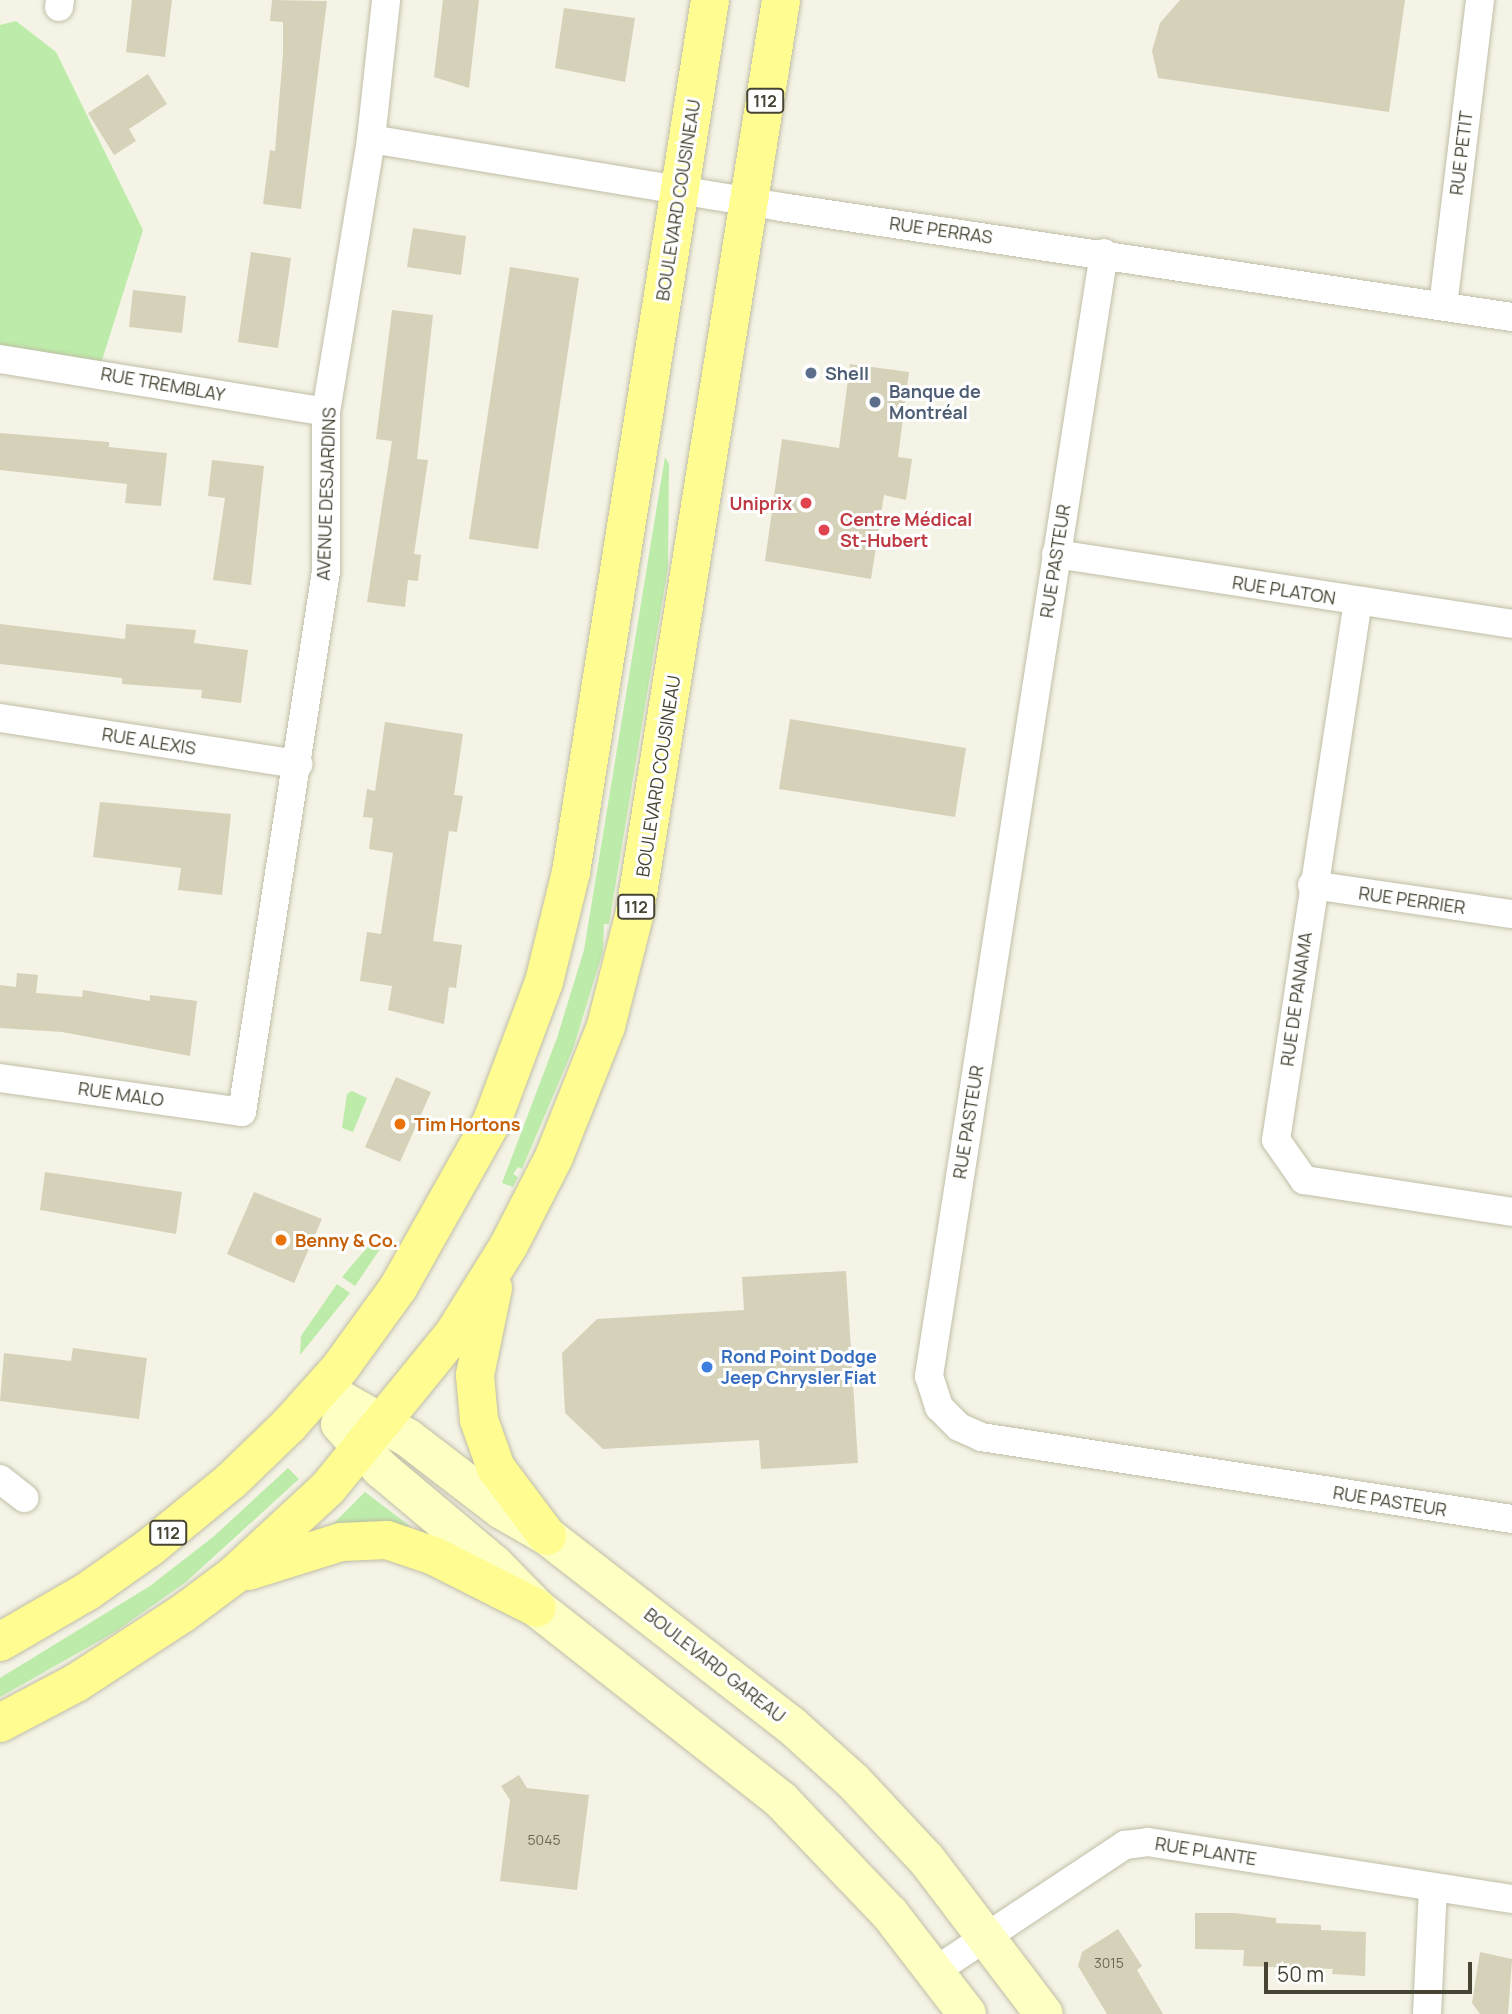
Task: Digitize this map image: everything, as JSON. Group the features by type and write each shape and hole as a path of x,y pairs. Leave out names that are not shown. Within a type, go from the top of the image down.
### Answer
{"main road":[{"name":"BOULEVARD COUSINEAU","path":"0,1642 57,1611 149,1548 239,1474 318,1393 398,1288 466,1174 492,1121 544,982 571,872 710,0"},
{"name":"BOULEVARD COUSINEAU","path":"0,1723 133,1648 233,1576 302,1513 373,1437 453,1335 497,1266 569,1121 625,960 651,824 781,0"},
{"path":"497,1266 475,1375 479,1420 496,1468 547,1536"},
{"path":"233,1576 341,1542 370,1538 434,1556 537,1608"}],"street":[{"name":"AVENUE DESJARDINS","path":"242,1112 326,571 326,412 370,139 386,0"},
{"name":"RUE PETIT","path":"1443,306 1480,0"},
{"name":"RUE PERRAS","path":"370,139 681,187 749,201 1512,317"},
{"name":"RUE PASTEUR","path":"1104,253 929,1376 939,1407 959,1427 981,1437 1512,1520"},
{"name":"RUE TREMBLAY","path":"0,359 326,412"},
{"name":"RUE PLATON","path":"1056,554 1512,624"},
{"name":"RUE DE PANAMA","path":"1358,601 1312,885 1276,1140 1304,1180 1512,1212"},
{"name":"RUE ALEXIS","path":"0,718 298,764"},
{"name":"RUE PERRIER","path":"1312,885 1512,915"},
{"name":"RUE MALO","path":"0,1078 242,1112"},
{"name":"BOULEVARD GAREAU","path":"318,1393 373,1437 537,1608 782,1801 850,1869 967,2014"},
{"name":"BOULEVARD GAREAU","path":"373,1437 547,1536 744,1685 833,1762 927,1860 1044,2014"},
{"path":"0,1479 24,1498"},
{"name":"RUE PLANTE","path":"935,1971 1125,1844 1147,1842 1512,1899"},
{"path":"1427,2014 1433,1887"}],"green space":[{"path":"16,21 56,52 143,230 98,373 0,359 0,25"},
{"path":"665,457 669,464 668,567 609,924 604,924 603,951 573,1049 522,1169 518,1167 513,1174 518,1177 513,1187 502,1183 557,1038 584,950"},
{"path":"352,1091 367,1098 353,1132 342,1128 347,1094"},
{"path":"370,1244 380,1249 355,1286 342,1277"},
{"path":"337,1284 350,1293 300,1355 301,1336"},
{"path":"288,1468 299,1479 186,1582 115,1632 0,1697 0,1678 150,1586 213,1537"},
{"path":"365,1492 410,1526 405,1531 371,1521 327,1530"}],"building":[{"path":"132,0 172,0 165,57 126,52"},
{"path":"272,0 327,1 301,209 263,204 270,150 275,151 283,54 283,22 270,21"},
{"path":"443,0 479,0 469,88 434,77"},
{"path":"1180,0 1405,0 1389,112 1158,78 1152,51 1160,23"},
{"path":"564,8 635,18 625,82 555,68"},
{"path":"148,74 167,104 129,129 136,141 114,155 88,113"},
{"path":"413,228 466,236 461,275 407,267"},
{"path":"251,252 291,258 278,348 238,342"},
{"path":"510,267 579,278 538,549 469,539"},
{"path":"133,290 186,296 182,333 129,327"},
{"path":"392,310 433,315 417,459 428,460 414,554 421,555 418,581 408,580 405,607 367,602 392,441 376,439"},
{"name":"Centre Médical St-Hubert","path":"850,364 909,372 898,457 912,459 906,500 884,495 871,579 765,561 782,439 839,448"},
{"path":"0,433 109,442 109,447 167,453 161,506 125,503 127,484 0,470"},
{"path":"212,460 264,466 251,585 213,580 225,498 208,496"},
{"path":"0,624 125,639 126,624 196,630 194,643 248,650 241,703 201,698 202,690 122,684 122,678 0,664"},
{"path":"790,719 966,748 955,817 779,789"},
{"path":"385,722 463,734 454,795 463,796 457,832 449,831 433,941 462,945 456,988 449,987 444,1024 388,1010 392,986 360,981 367,932 381,934 393,853 369,849 373,818 363,817 367,789 375,791"},
{"path":"100,802 231,814 222,895 178,890 181,868 93,857"},
{"path":"17,973 38,975 36,993 82,997 83,990 150,1001 150,995 197,1001 190,1056 62,1032 0,1028 0,985 16,987"},
{"path":"396,1077 431,1092 400,1162 365,1147"},
{"path":"45,1172 182,1192 176,1234 40,1210"},
{"path":"254,1192 322,1219 294,1283 227,1254"},
{"name":"Rond Point Dodge Jeep Chrysler Fiat","path":"846,1271 858,1463 761,1469 759,1440 603,1449 565,1413 562,1353 597,1319 744,1310 742,1277"},
{"path":"73,1348 147,1358 139,1419 0,1401 4,1353 71,1361"},
{"path":"519,1775 527,1788 589,1795 577,1890 500,1881 510,1800 501,1786"},
{"path":"1195,1913 1234,1913 1276,1918 1276,1923 1321,1925 1321,1930 1366,1932 1365,1976 1332,1974 1333,1969 1243,1966 1244,1950 1195,1949"},
{"path":"1118,1929 1142,1966 1137,1970 1163,2014 1107,2014 1078,1966 1082,1952"},
{"path":"1480,1952 1512,1959 1508,2014 1480,2014 1472,2003"}],"place":[{"name":"Shell","path":"811,373"},
{"name":"Banque de Montréal","path":"875,402"},
{"name":"Uniprix","path":"806,503"},
{"name":"Centre Médical St-Hubert","path":"824,530"},
{"name":"Tim Hortons","path":"400,1124"},
{"name":"Benny & Co.","path":"281,1240"},
{"name":"Rond Point Dodge Jeep Chrysler Fiat","path":"707,1367"}]}
